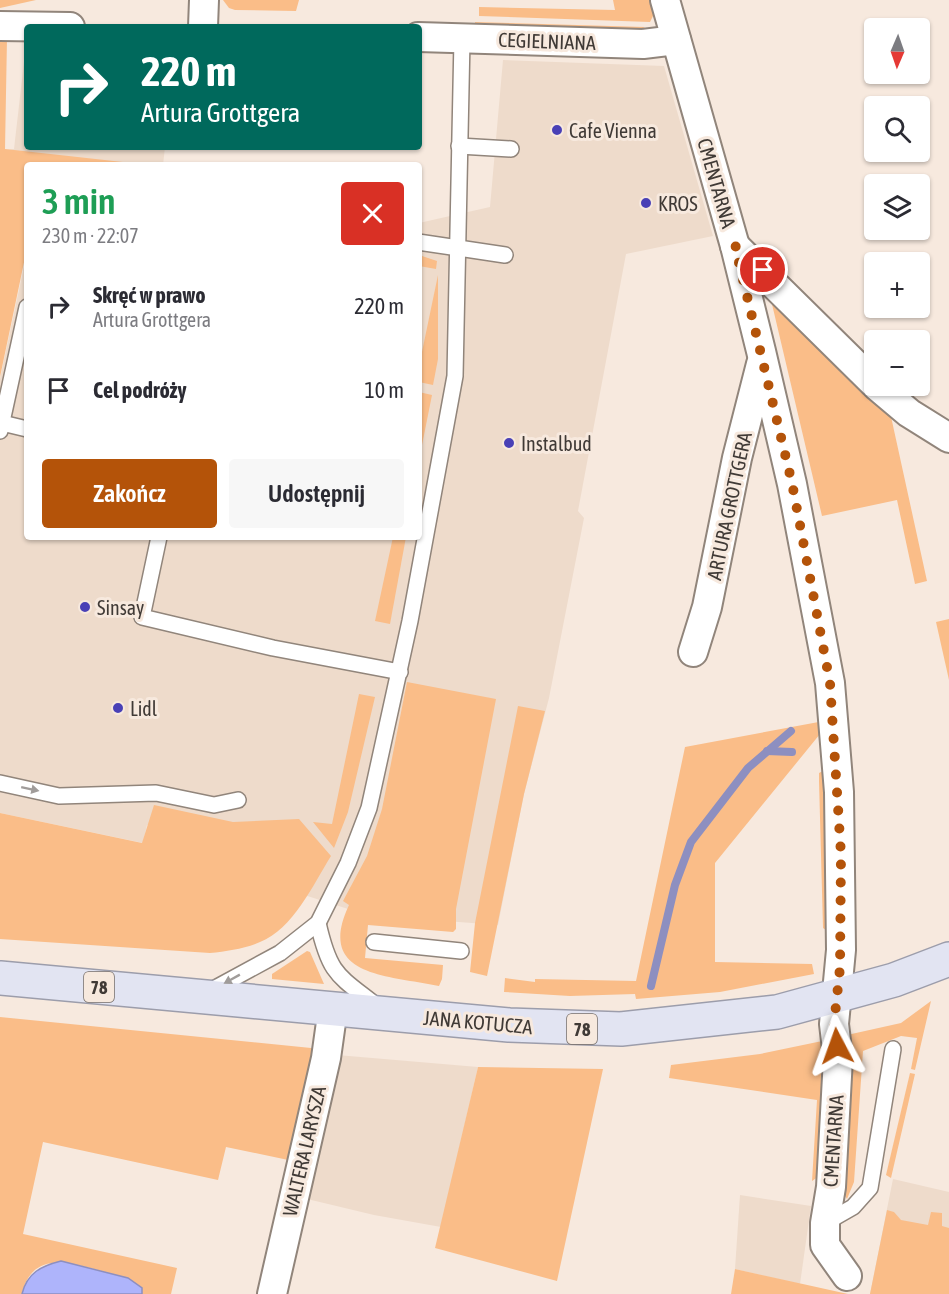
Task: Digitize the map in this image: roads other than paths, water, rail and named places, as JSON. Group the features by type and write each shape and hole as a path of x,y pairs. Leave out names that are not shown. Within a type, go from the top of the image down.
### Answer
{"main road":[{"name":"JANA KOTUCZA","path":"0,978 509,1025 621,1029 738,1018 837,997 908,976 949,960"}],"street":[{"path":"203,24 204,0"},
{"name":"CMENTARNA","path":"665,0 735,246 763,359 792,483 821,631 835,744 841,854 840,968 834,1024 838,1058 831,1187 825,1222 825,1245 847,1285"},
{"path":"0,26 24,26"},
{"name":"CEGIELNIANA","path":"422,38 643,44 676,40"},
{"path":"735,246 864,372"},
{"name":"ARTURA GROTTGERA","path":"693,652 707,607 737,458 763,359"},
{"path":"890,396 909,413 949,438"},
{"name":"WALTERA LARYSZA","path":"272,1294 326,1058 333,1008"}],"lane":[{"path":"422,519 426,491 456,366 462,39"},
{"path":"459,146 511,149"},
{"path":"422,243 506,255"},
{"path":"24,321 1,427 24,429"},
{"path":"158,540 142,617 273,648 400,672"},
{"path":"199,997 280,953 318,923 348,863 364,825 400,672 419,540"},
{"path":"0,783 59,796 156,793 214,805 238,800"},
{"path":"318,923 329,964 336,974 386,1013"},
{"path":"374,942 460,951"},
{"path":"825,1222 853,1207 870,1188 893,1049"}],"water":[{"path":"61,1261 128,1278 142,1288 142,1294 22,1294 31,1276 47,1265"}],"waterway":[{"path":"651,986 675,885 691,842 748,768 791,731"},
{"path":"767,751 792,752"}],"place":[{"name":"Cafe Vienna","path":"557,130"},
{"name":"KROS","path":"646,203"},
{"name":"Instalbud","path":"509,443"},
{"name":"Sinsay","path":"85,607"},
{"name":"Lidl","path":"118,708"}]}
